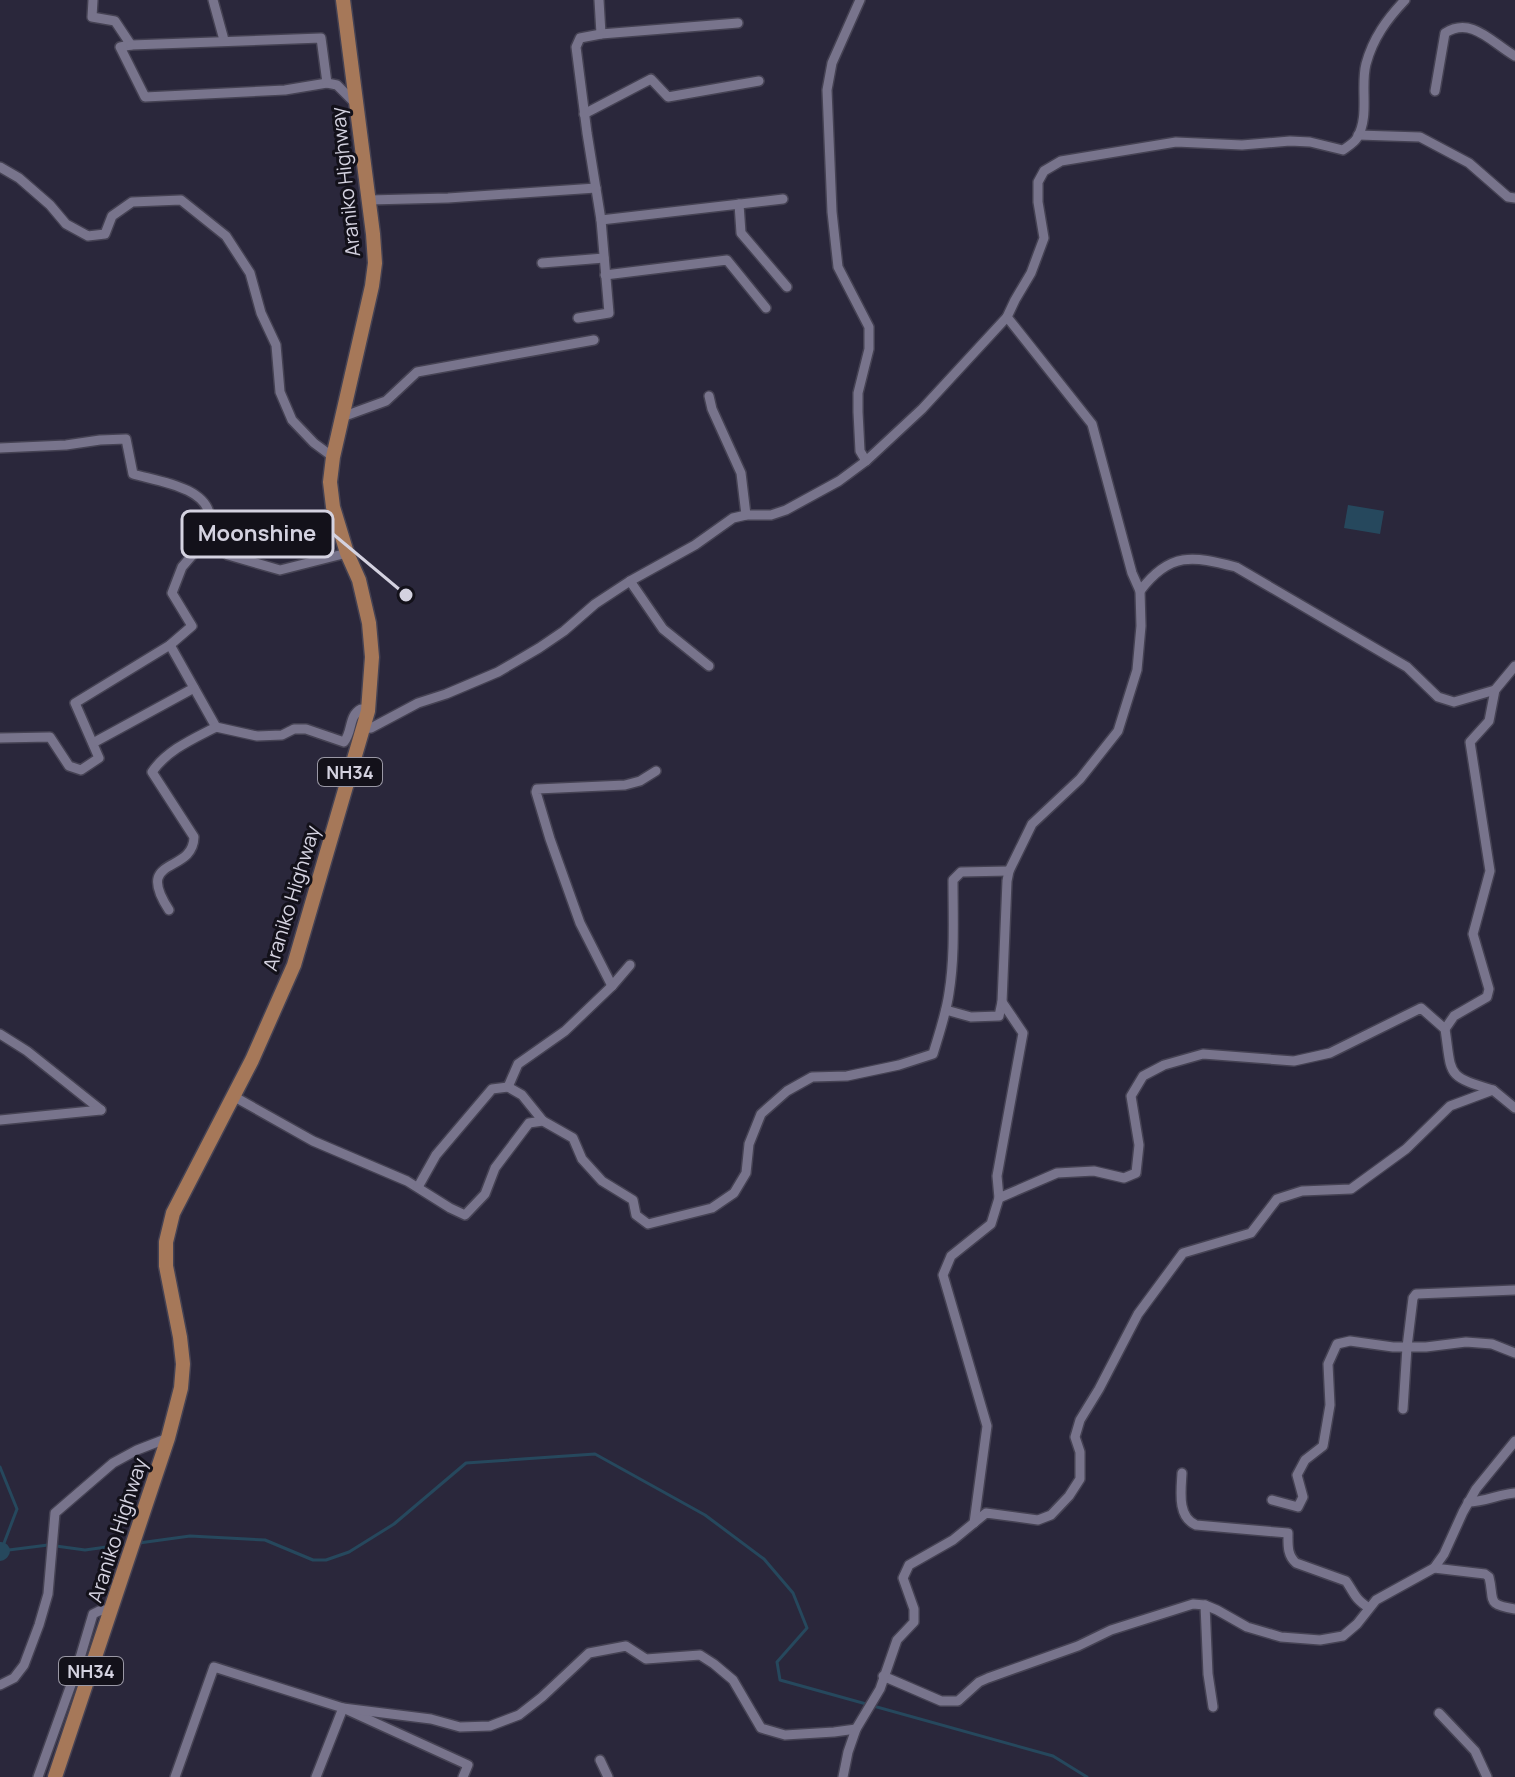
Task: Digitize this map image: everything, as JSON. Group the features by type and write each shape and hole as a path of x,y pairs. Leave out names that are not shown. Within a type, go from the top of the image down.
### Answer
{"highway":[{"name":"Araniko Highway","path":"55,1777 127,1566 181,1388 183,1364 180,1337 166,1266 166,1242 173,1213 252,1060 294,965 368,711 372,657 369,623 359,580 333,507 330,482 375,263 343,0"}],"street":[{"path":"93,0 92,17 115,21 131,45"},
{"path":"213,0 224,40"},
{"path":"599,0 601,34"},
{"path":"860,0 832,63 827,90 832,212 838,267 869,327 869,349 858,393 860,451 866,461"},
{"path":"363,729 371,728 418,703 498,672 564,631 595,604 630,581 695,545 724,522 746,515 771,515 786,510 839,481 866,461 922,409 1007,317 1031,273 1044,238 1038,182 1044,171 1061,161 1176,142 1242,145 1310,142 1343,150 1357,140 1363,118 1365,68 1373,41 1405,0"},
{"path":"578,318 609,313 601,220 576,47 580,38 738,23"},
{"path":"1435,91 1445,33 1453,28 1476,29 1515,56"},
{"path":"327,83 321,38 120,47 145,97 285,90 327,83 337,85 357,105"},
{"path":"584,114 651,79 668,97 759,81"},
{"path":"1358,135 1420,137 1469,163 1508,197 1515,198"},
{"path":"0,167 30,187 66,224 88,236 105,234 112,216 132,202 181,200 226,236 250,273 261,313 276,345 280,392 292,420 333,457"},
{"path":"369,200 596,188"},
{"path":"601,220 783,199"},
{"path":"739,204 741,233 787,287"},
{"path":"542,263 604,258"},
{"path":"605,275 727,260 766,308"},
{"path":"946,1010 971,1017 999,1016 1009,871 1032,824 1080,779 1118,731 1137,670 1141,626 1140,591 1132,573 1092,424 1007,317"},
{"path":"342,417 386,401 417,372 594,340"},
{"path":"709,396 741,473 746,515"},
{"path":"0,448 126,439 133,474 195,493 206,505 210,519 207,538 182,567 172,593 192,626 170,645 75,703 99,758 81,770 69,766 50,737 0,738"},
{"path":"207,538 228,555 280,570 347,553"},
{"path":"1140,591 1167,565 1185,558 1204,559 1236,567 1407,667 1438,697 1454,702 1495,690 1513,672"},
{"path":"630,581 663,629 709,666"},
{"path":"170,645 216,727"},
{"path":"93,743 194,688"},
{"path":"1445,1029 1454,1016 1487,997 1489,989 1473,934 1490,871 1470,742 1489,721 1495,690"},
{"path":"169,910 156,887 156,880 159,874 190,851 194,837 152,772 158,762 216,727 257,736 282,735 294,729 306,729 344,742 356,711 368,711"},
{"path":"612,986 580,923 536,792 537,789 625,785 640,781 656,771"},
{"path":"418,1187 436,1155 492,1089 508,1087 522,1095 543,1121 573,1138 582,1159 602,1181 633,1200 636,1215 648,1224 712,1208 734,1193 746,1173 749,1144 761,1114 787,1091 812,1077 847,1076 933,1054 950,990 953,880 961,872 1009,871"},
{"path":"508,1087 518,1064 554,1039 612,986 630,965"},
{"path":"974,1523 987,1426 943,1275 951,1256 991,1224 999,1198 997,1176 1023,1033 1002,1002"},
{"path":"999,1198 1057,1173 1094,1171 1124,1178 1136,1173 1139,1145 1131,1096 1143,1076 1164,1065 1203,1054 1294,1061 1330,1053 1421,1008 1445,1029 1451,1070 1457,1077 1493,1090 1515,1108"},
{"path":"0,1034 27,1051 101,1110 0,1120"},
{"path":"843,1777 856,1729 880,1689 897,1640 914,1622 914,1609 903,1578 909,1565 953,1540 986,1513 1038,1520 1051,1515 1069,1496 1080,1479 1080,1452 1075,1437 1080,1420 1138,1314 1183,1253 1251,1233 1277,1199 1302,1191 1351,1189 1406,1149 1450,1106 1493,1090"},
{"path":"233,1096 313,1141 418,1187 465,1215 485,1194 495,1168 529,1123 543,1121"},
{"path":"1403,1409 1407,1347 1416,1294 1515,1290"},
{"path":"1272,1500 1298,1507 1303,1497 1297,1475 1305,1460 1323,1446 1330,1405 1328,1364 1337,1344 1350,1341 1426,1347 1466,1342 1492,1344 1515,1353"},
{"path":"0,1685 14,1678 24,1665 48,1594 55,1513 113,1463 168,1438"},
{"path":"883,1676 941,1701 958,1701 979,1682 1078,1646 1111,1630 1184,1606 1205,1605 1262,1633 1320,1640 1343,1636 1385,1594 1434,1568 1444,1554 1468,1502 1515,1441"},
{"path":"1182,1473 1183,1507 1189,1522 1288,1533 1291,1559 1346,1581 1353,1595 1369,1608"},
{"path":"1468,1502 1515,1493"},
{"path":"1434,1568 1485,1574 1489,1577 1490,1597 1495,1603 1515,1609"},
{"path":"1205,1605 1208,1674 1213,1707"},
{"path":"38,1777 93,1614 111,1609"},
{"path":"343,1708 431,1719 460,1727 490,1726 519,1715 589,1653 626,1646 646,1659 700,1655 733,1680 761,1728 785,1735 856,1729"},
{"path":"175,1777 214,1667 343,1708 468,1765 463,1777"},
{"path":"316,1777 343,1708"},
{"path":"1439,1713 1475,1751 1487,1777"},
{"path":"600,1760 608,1777"}],"water":[{"path":"1348,505 1384,511 1380,534 1344,528"}],"waterway":[{"path":"139,1543 190,1536 265,1540 313,1560 326,1560 349,1552 394,1524 466,1463 595,1454 705,1515 764,1559 793,1593 807,1628 777,1662 780,1680 1053,1756 1087,1777"},
{"path":"0,1467 17,1509 1,1551"},
{"path":"56,1546 85,1550 128,1544"},
{"path":"1,1551 48,1545"}],"place":[{"name":"Moonshine","path":"406,595"}]}
